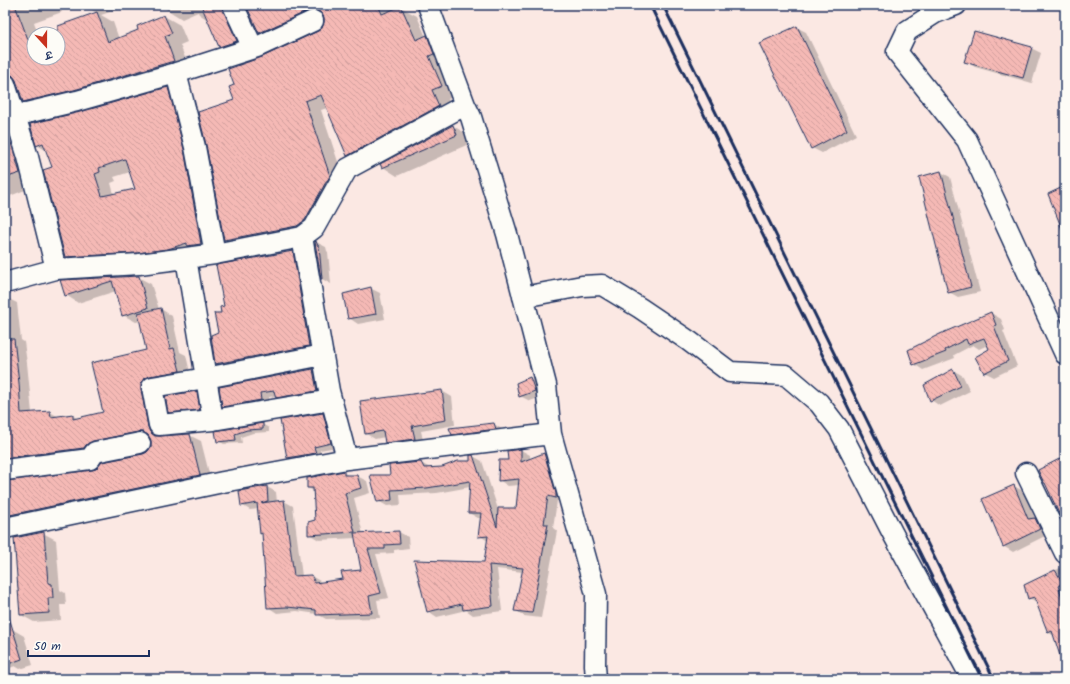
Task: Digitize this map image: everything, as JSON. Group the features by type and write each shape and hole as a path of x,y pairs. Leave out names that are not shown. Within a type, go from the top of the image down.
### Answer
{"street":[{"path":"233,5 253,48"},
{"path":"428,5 465,105 471,117 507,234 524,297 546,386 551,434 596,594 596,679"},
{"path":"956,5 935,13 908,31 897,52 967,140 1065,354"},
{"path":"10,117 77,101 176,73 253,48 312,21"},
{"path":"176,73 195,147 215,254"},
{"path":"5,84 10,117 28,157 56,269"},
{"path":"5,283 56,269 139,264 186,258 215,254 302,237 314,228 347,169 465,105"},
{"path":"302,237 331,400 347,459"},
{"path":"186,258 213,420"},
{"path":"524,297 582,286 602,285 640,308 689,341 730,372 786,375 819,403 839,429 893,534 972,679"},
{"path":"323,355 152,387 159,425 213,420 331,400"},
{"path":"5,528 223,482 347,459 551,434"},
{"path":"5,470 90,459 95,452 140,443"},
{"path":"1026,473 1065,553"}],"building":[{"path":"5,5 15,5 26,34 26,66 66,66 66,26 58,26 97,12 108,42 138,30 137,26 164,15 172,33 165,36 174,61 74,90 23,102 16,80 12,75 5,73"},
{"path":"201,5 222,5 237,41 219,47"},
{"path":"246,5 378,5 382,14 401,6 416,40 427,35 434,54 429,56 442,86 432,90 439,106 347,156 321,95 305,101 330,176 305,220 297,226 224,240 206,145 198,112 234,100 229,87 234,85 228,69 262,57 318,31 322,28 324,22 324,17 320,12 314,10 308,11 259,33"},
{"path":"797,26 847,130 811,149 759,43"},
{"path":"974,31 1032,47 1023,78 964,62"},
{"path":"168,87 184,149 201,244 187,246 187,243 168,249 138,253 65,257 43,170 52,167 43,143 36,146 30,124 80,112","holes":["125,159 135,189 102,196 95,174 100,172 99,168"]},
{"path":"453,125 457,135 382,168 380,164"},
{"path":"5,134 7,134 11,143 20,173 5,178"},
{"path":"941,171 971,287 948,293 919,177"},
{"path":"1065,186 1065,234 1064,234 1048,194"},
{"path":"316,241 319,246 322,279 315,242"},
{"path":"293,251 309,346 215,364 211,335 218,332 214,313 221,313 220,307 224,306 216,265"},
{"path":"139,276 148,308 122,316 112,281 65,296 60,280"},
{"path":"371,287 376,314 348,319 343,294"},
{"path":"161,308 170,349 174,348 180,371 150,376 144,378 141,383 148,427 150,432 155,436 190,434 200,475 5,516 5,481 96,469 102,462 147,452 151,447 151,441 148,435 143,432 138,432 93,441 84,448 5,458 5,339 14,339 21,413 50,411 51,417 73,414 73,419 103,412 91,363 146,350 138,313"},
{"path":"991,312 996,325 994,326 1008,361 984,373 975,357 989,349 984,338 968,344 966,339 945,350 946,352 913,365 908,350 940,334"},
{"path":"313,369 317,391 276,398 274,391 260,393 261,400 222,407 219,387"},
{"path":"953,369 961,386 930,401 924,385"},
{"path":"530,377 535,391 519,397 516,383"},
{"path":"442,390 446,420 412,426 415,439 385,443 383,431 365,434 360,401"},
{"path":"197,391 200,410 168,413 165,396"},
{"path":"323,413 331,443 314,447 316,453 287,458 280,420"},
{"path":"263,423 263,429 247,430 235,434 236,440 217,442 215,431"},
{"path":"494,423 496,429 452,435 449,428"},
{"path":"521,449 521,462 544,453 556,493 556,498 548,496 544,524 548,524 532,613 514,611 523,568 489,565 493,606 463,610 462,604 427,612 414,560 484,562 488,536 478,537 481,513 468,513 470,481 427,488 391,490 392,500 377,502 370,475 390,475 389,465 421,462 424,468 442,467 458,461 470,461 470,455 473,455 497,527 498,508 516,508 519,479 498,481 499,460 508,460 507,451"},
{"path":"1065,456 1065,519 1062,520 1038,470"},
{"path":"344,471 344,475 357,475 361,488 345,493 355,532 308,535 308,522 315,520 313,488 307,488 307,478"},
{"path":"1014,485 1028,519 1035,518 1040,529 1003,547 982,499"},
{"path":"267,486 268,501 261,503 284,500 294,576 311,575 315,583 343,579 341,572 361,570 354,533 399,531 400,544 385,545 385,549 368,549 381,593 369,596 372,613 316,615 316,610 287,607 267,608 262,533 260,534 257,503 241,506 239,491"},
{"path":"44,532 48,583 52,584 53,598 48,598 49,613 20,615 14,538"},
{"path":"1055,570 1063,583 1058,586 1065,605 1065,662 1062,662 1052,631 1048,633 1034,597 1028,599 1024,585"},
{"path":"5,614 8,614 22,659 8,664 5,654"}],"railway":[{"path":"650,5 982,679"},
{"path":"663,5 994,679"}]}
